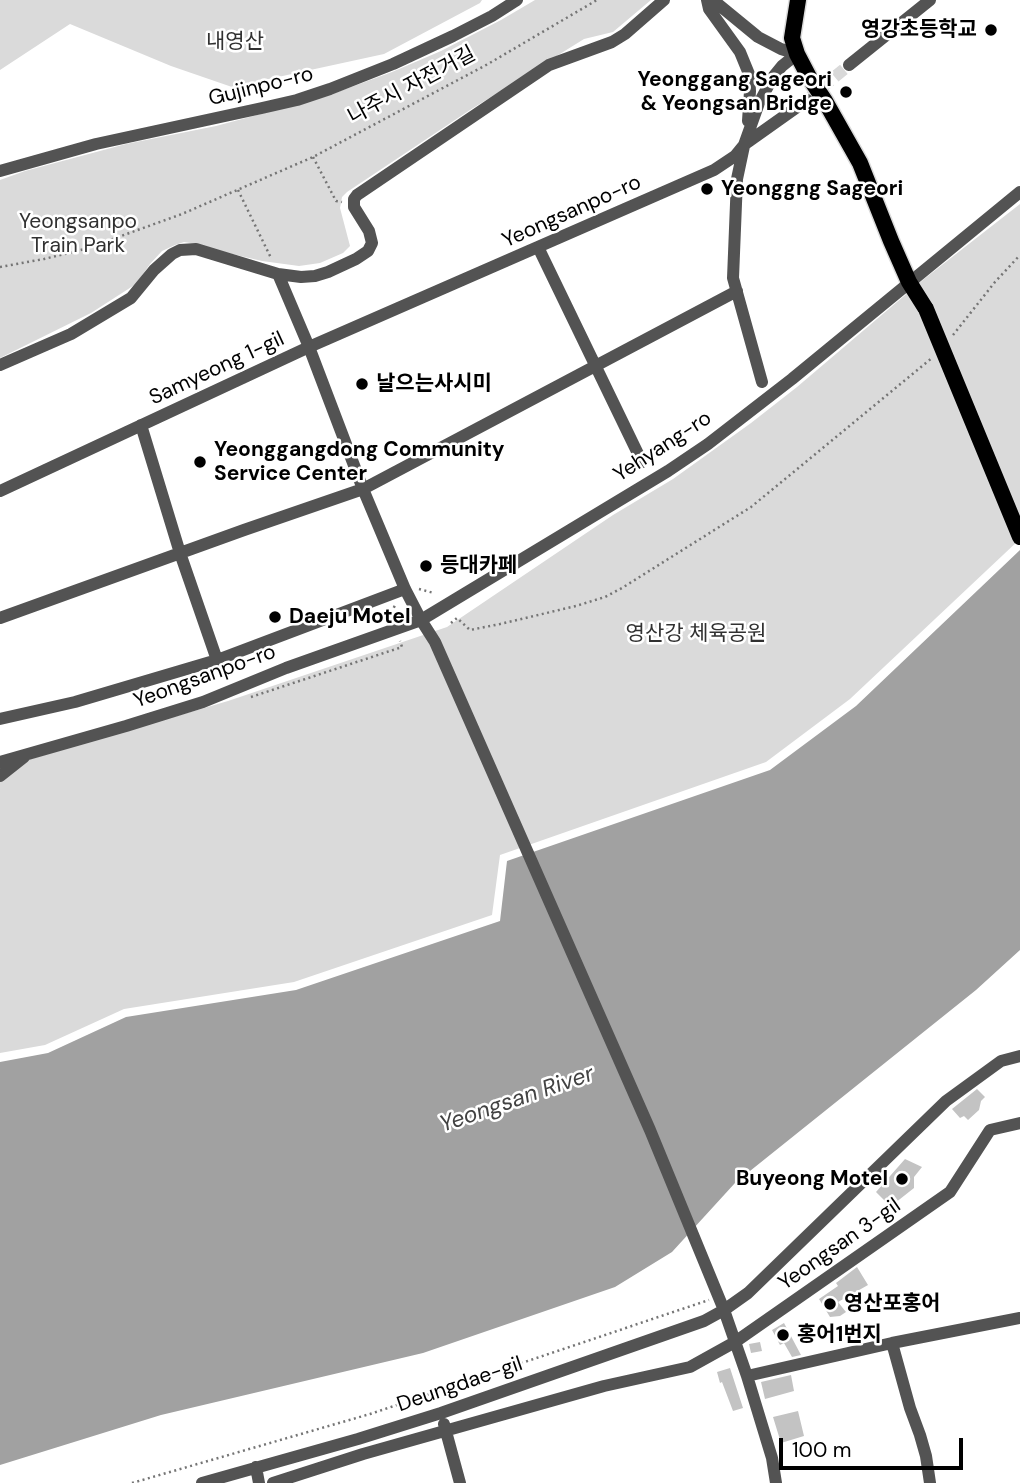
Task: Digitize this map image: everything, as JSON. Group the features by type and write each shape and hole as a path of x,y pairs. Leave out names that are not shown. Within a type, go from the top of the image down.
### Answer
{"main road":[{"path":"798,0 792,38 797,54 860,163 909,282 926,309 1020,537"}],"street":[{"name":"Gujinpo-ro","path":"0,171 96,144 308,96 356,79 430,47 517,0"},
{"path":"0,365 71,334 131,298 155,270 180,250 206,251 278,274 301,277 315,276 356,259 368,251 372,243 369,231 355,211 353,203 357,195 549,65 612,42 625,34 664,0"},
{"path":"707,0 709,9 740,52 749,74 749,112 737,179 733,278 762,383"},
{"path":"713,0 758,37 797,54"},
{"path":"849,65 930,0"},
{"name":"Yeongsanpo-ro","path":"309,347 714,170 735,156 744,145 759,103 773,77 797,54"},
{"path":"744,145 807,100"},
{"name":"Yehyang-ro","path":"421,620 698,451 755,409 1020,192"},
{"path":"538,247 642,462"},
{"path":"278,274 405,589 435,642 650,1130 724,1310 772,1458 776,1483"},
{"path":"1,613 363,489 737,290"},
{"name":"Samyeong 1-gil","path":"0,491 309,347"},
{"name":"Samyeong 1-gil","path":"141,425 180,553 217,660"},
{"path":"0,719 75,702 217,660 405,589"},
{"name":"Yeongsanpo-ro","path":"0,762 203,702 286,668 421,620"},
{"path":"0,776 25,756"},
{"name":"Deungdae-gil","path":"202,1483 441,1413 704,1321 748,1293 946,1101 1001,1061 1020,1056"},
{"name":"Yeongsan 3-gil","path":"273,1483 446,1430 604,1386 690,1367 735,1342 950,1192 990,1130 1020,1123"},
{"path":"747,1376 892,1343 1020,1318"},
{"path":"892,1343 926,1456 930,1483"},
{"path":"441,1413 460,1483"},
{"path":"256,1467 259,1483"}],"path":[{"name":"나주시 자전거길","path":"0,267 85,249 182,214 313,157 488,64 597,0"},
{"path":"313,157 336,201 353,203"},
{"path":"238,190 278,274"},
{"path":"949,340 1020,255"},
{"path":"450,623 457,618 470,630 480,628 576,606 605,597 622,588 751,507 935,354"},
{"path":"132,1483 370,1414 559,1351 717,1293"}],"green space":[{"name":"내영산","path":"0,0 482,0 384,54 232,87 171,66 70,24 0,70"},
{"name":"Yeongsanpo Train Park","path":"535,0 651,0 613,32 584,39 470,110 347,192 342,197 340,208 350,246 343,253 320,263 299,266 262,261 184,242 162,251 136,284 91,313 0,358 0,180 126,144 216,126 324,97 441,51"},
{"name":"영산강 체육공원","path":"1020,204 1020,539 850,699 766,762 500,855 492,915 294,982 124,1009 45,1045 0,1053 0,768 228,701 447,627 613,515 673,479 751,423 924,279"}],"water":[{"name":"Yeongsan River","path":"1020,550 1020,950 976,990 735,1183 672,1252 615,1287 423,1353 161,1415 0,1465 0,1062 48,1053 126,1017 296,990 500,921 507,861 770,770 856,706"}],"building":[{"path":"977,1089 985,1097 979,1110 968,1120 964,1116 960,1118 952,1109"},
{"path":"905,1159 922,1167 914,1177 914,1188 895,1203 886,1202 876,1192"},
{"path":"857,1267 868,1285 838,1302 846,1312 830,1317 819,1299 838,1286 836,1283"},
{"path":"784,1323 801,1355 792,1357 784,1343 780,1345 772,1330"},
{"path":"760,1342 762,1351 751,1353 749,1344"},
{"path":"730,1368 743,1408 733,1411 717,1372"},
{"path":"791,1375 794,1391 765,1399 761,1382"},
{"path":"798,1411 804,1436 781,1443 773,1417"}],"tunnel":[{"path":"807,100 849,65"}],"place":[{"name":"영강초등학교","path":"991,30"},
{"name":"Yeonggang Sageori & Yeongsan Bridge","path":"846,92"},
{"name":"Yeonggng Sageori","path":"707,189"},
{"name":"날으는사시미","path":"362,384"},
{"name":"Yeonggangdong Community Service Center","path":"200,462"},
{"name":"등대카페","path":"426,566"},
{"name":"Daeju Motel","path":"275,617"},
{"name":"Buyeong Motel","path":"902,1179"},
{"name":"영산포홍어","path":"830,1304"},
{"name":"홍어1번지","path":"783,1335"}]}
